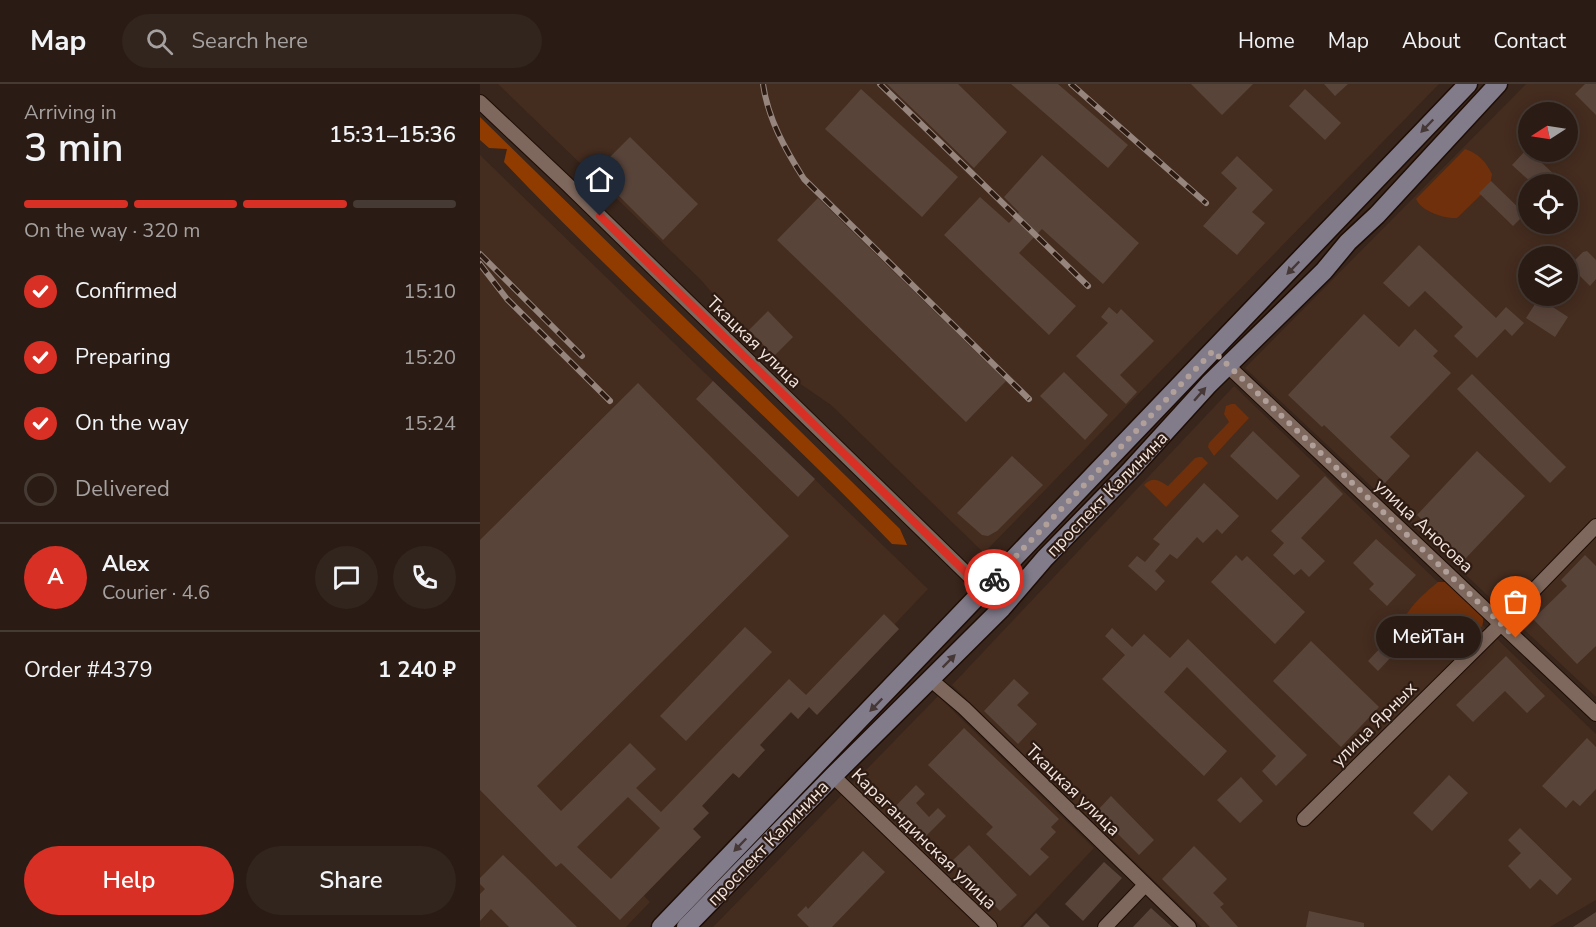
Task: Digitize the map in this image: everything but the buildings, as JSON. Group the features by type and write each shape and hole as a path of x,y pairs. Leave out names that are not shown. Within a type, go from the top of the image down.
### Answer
{"main road":[{"name":"проспект Калинина","path":"661,927 1468,84"},
{"name":"проспект Калинина","path":"686,927 833,776 1002,608 1045,558 1129,472 1227,365 1324,271 1348,242 1377,215 1498,84"},
{"path":"1213,351 1227,365"},
{"path":"916,663 931,680"}],"street":[{"name":"Ткацкая улица","path":"480,102 1002,608"},
{"name":"улица Аносова","path":"1227,365 1596,714"},
{"name":"улица Ярных","path":"1304,819 1502,624 1596,526"},
{"name":"Ткацкая улица","path":"931,680 964,708 1189,927"},
{"name":"Карагандинская улица","path":"833,776 990,927"},
{"path":"1105,927 1145,885"}],"shaded area":[{"path":"498,84 1439,84 984,553 831,405 802,385 770,355 739,324 701,280"},
{"path":"1526,84 1596,84 1596,697 1245,368"},
{"path":"480,117 900,529 907,545 892,544 845,495 551,211 504,162 507,149 489,148 480,140"},
{"path":"1465,149 1481,158 1487,166 1492,174 1490,186 1457,218 1440,216 1428,211 1416,199"},
{"path":"480,155 928,589 895,624 899,629 817,715 809,707 798,719 791,713 760,745 765,750 739,778 733,773 702,805 709,813 693,829 701,837 644,896 650,902 626,927 480,927"},
{"path":"1234,386 1596,734 1596,900 1550,927 1202,927 952,685"},
{"path":"1235,404 1249,418 1214,456 1208,447 1209,443 1229,422 1224,414 1226,406"},
{"path":"1202,457 1208,463 1166,507 1144,485 1156,480 1168,486 1195,458"},
{"path":"1438,582 1446,582 1482,615 1483,619 1481,628 1464,647 1448,656 1439,656 1422,648 1409,635 1406,628 1405,620 1409,610"},
{"path":"938,696 1094,848 1020,927 713,927"}],"railway":[{"path":"763,84 765,97 778,133 804,179 1029,399"},
{"path":"880,84 1088,286"},
{"path":"1071,84 1206,203"},
{"path":"480,254 582,356"},
{"path":"480,264 507,299 610,401"}],"way so far":[{"path":"994,579 1213,351 1516,638"}],"place":[{"name":"МейТан","path":"1516,638"}],"route":[{"path":"600,216 984,590 994,579"}]}
